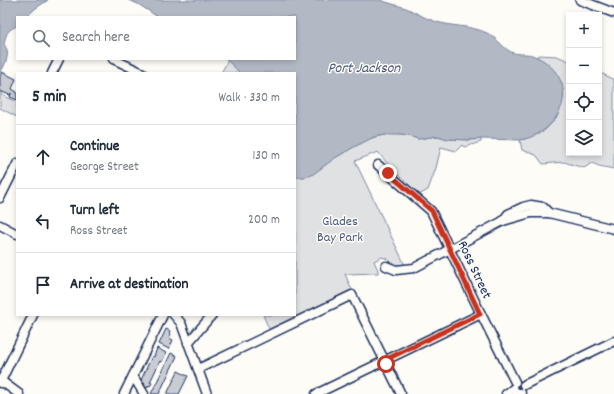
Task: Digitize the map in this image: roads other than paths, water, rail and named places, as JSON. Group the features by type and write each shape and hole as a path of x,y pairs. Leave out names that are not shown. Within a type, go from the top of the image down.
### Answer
{"street":[{"path":"580,0 614,13"},
{"path":"52,72 58,60"},
{"path":"115,60 141,72"},
{"name":"Ross Street","path":"378,165 432,211 480,314 511,388"},
{"path":"0,198 16,166"},
{"path":"386,266 396,270 414,268 503,221 530,213 549,213 614,229"},
{"path":"0,227 16,234"},
{"path":"198,369 352,295 401,394"},
{"path":"316,394 480,314"},
{"path":"19,394 0,382 33,316"},
{"path":"124,394 163,316"},
{"path":"175,316 181,324 207,394"},
{"path":"188,344 211,316"},
{"path":"511,388 517,393 614,341"},
{"path":"133,376 144,394"}],"water":[{"path":"0,0 48,0 27,16 16,16 16,27 9,31 5,38 4,44 7,49 7,59 0,73"},
{"name":"Port Jackson","path":"128,0 380,0 406,8 434,21 481,30 496,39 511,52 532,55 540,59 548,64 559,77 564,93 563,101 557,116 549,126 527,139 470,140 448,139 438,136 418,139 401,135 384,135 374,137 354,147 335,158 312,175 306,177 296,177 296,72 239,72 227,60 296,60 296,16 156,16 138,4"}],"park label":[{"name":"Glades Bay Park","path":"340,230"}]}
